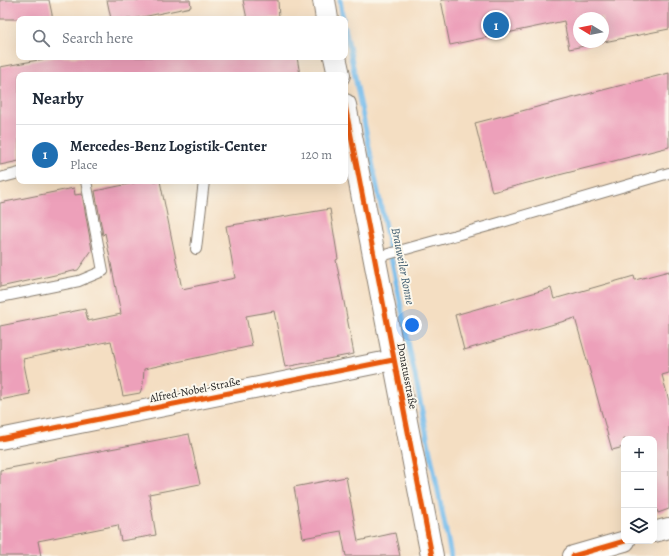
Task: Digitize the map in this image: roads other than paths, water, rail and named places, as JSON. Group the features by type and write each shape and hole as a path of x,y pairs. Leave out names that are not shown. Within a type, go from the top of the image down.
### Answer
{"street":[{"path":"324,0 327,16"},
{"path":"336,60 338,72"},
{"name":"Donatusstraße","path":"348,136 378,256 393,360 432,556"},
{"name":"Alfred-Nobel-Straße","path":"0,439 393,360"},
{"path":"657,531 669,528"},
{"path":"573,556 621,542"}],"lane":[{"path":"378,256 500,224 669,173"},
{"path":"0,178 16,175"},
{"path":"0,297 79,281 103,271 87,184"},
{"path":"196,249 204,184"}],"waterway":[{"name":"Brauweiler Ronne","path":"340,0 343,16"},
{"name":"Brauweiler Ronne","path":"348,42 451,556"}],"place":[{"name":"Mercedes-Benz Logistik-Center","path":"496,25"}]}
